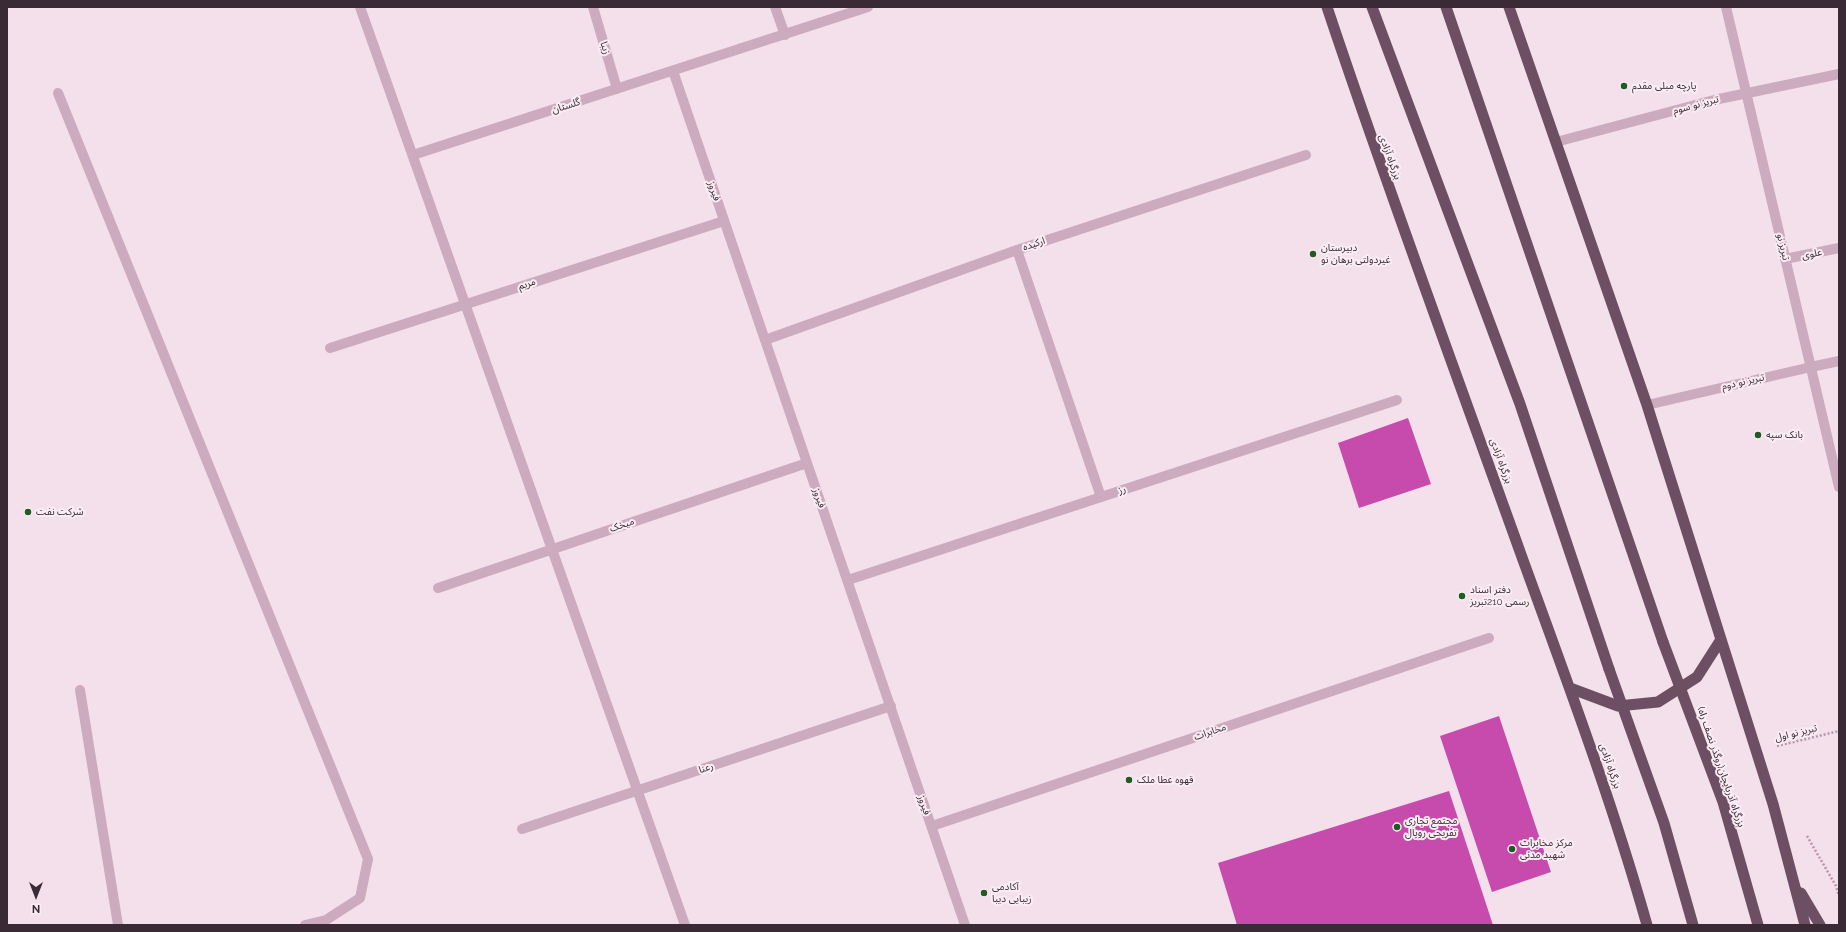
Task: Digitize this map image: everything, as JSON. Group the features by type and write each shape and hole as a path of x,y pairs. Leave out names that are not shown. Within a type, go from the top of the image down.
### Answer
{"highway":[{"name":"بزرگراه آزادی","path":"1327,7 1370,136 1570,688 1627,851 1647,925"},
{"path":"1372,7 1520,404 1609,669 1664,823 1693,925"},
{"name":"بزرگراه آذربایجان(روگذر نصف راه)","path":"1446,7 1663,642 1723,802 1758,925"},
{"path":"1509,7 1647,405 1720,641 1757,752 1794,880 1805,925"},
{"path":"1570,688 1618,706 1658,702 1697,677 1720,641"},
{"path":"1794,880 1820,925"}],"street":[{"path":"360,7 685,925"},
{"name":"زیبا","path":"593,7 617,89"},
{"path":"776,7 785,35"},
{"name":"گلستان","path":"413,155 868,7"},
{"name":"تبریز نو","path":"1726,7 1839,487"},
{"name":"فیروز","path":"673,71 965,925"},
{"name":"تبریز نو سوم","path":"1556,142 1746,92 1839,74"},
{"path":"58,93 368,859 360,898 326,920 305,925"},
{"name":"ارکیده","path":"765,340 1017,250 1306,155"},
{"name":"مریم","path":"330,348 724,221"},
{"name":"علوی","path":"1785,259 1839,248"},
{"path":"1017,250 1101,497"},
{"name":"تبریز نو دوم","path":"1647,405 1839,361"},
{"name":"رز","path":"848,580 1397,400"},
{"name":"میخک","path":"438,588 807,463"},
{"name":"مخابرات","path":"932,826 1489,638"},
{"path":"80,690 118,925"},
{"name":"رعنا","path":"522,829 891,706"}],"path":[{"name":"تبریز نو اول","path":"1757,752 1839,731"}],"building":[{"path":"1408,418 1431,484 1359,508 1338,443"},
{"path":"1499,716 1551,872 1492,892 1440,736"},
{"name":"مجتمع تجاری تفریحی رویال","path":"1449,791 1493,925 1237,925 1218,863"}],"place":[{"name":"پارچه مبلی مقدم","path":"1624,86"},
{"name":"دبیرستان غیردولتی برهان نو","path":"1313,254"},
{"name":"بانک سپه","path":"1758,435"},
{"name":"شرکت نفت","path":"28,512"},
{"name":"دفتر اسناد رسمی 210تبریز","path":"1462,596"},
{"name":"قهوه عطا ملک","path":"1129,780"},
{"name":"مجتمع تجاری تفریحی رویال","path":"1397,827"},
{"name":"مرکز مخابرات شهید مدنی","path":"1512,849"},
{"name":"آکادمی زیبایی دیبا","path":"984,893"}]}
